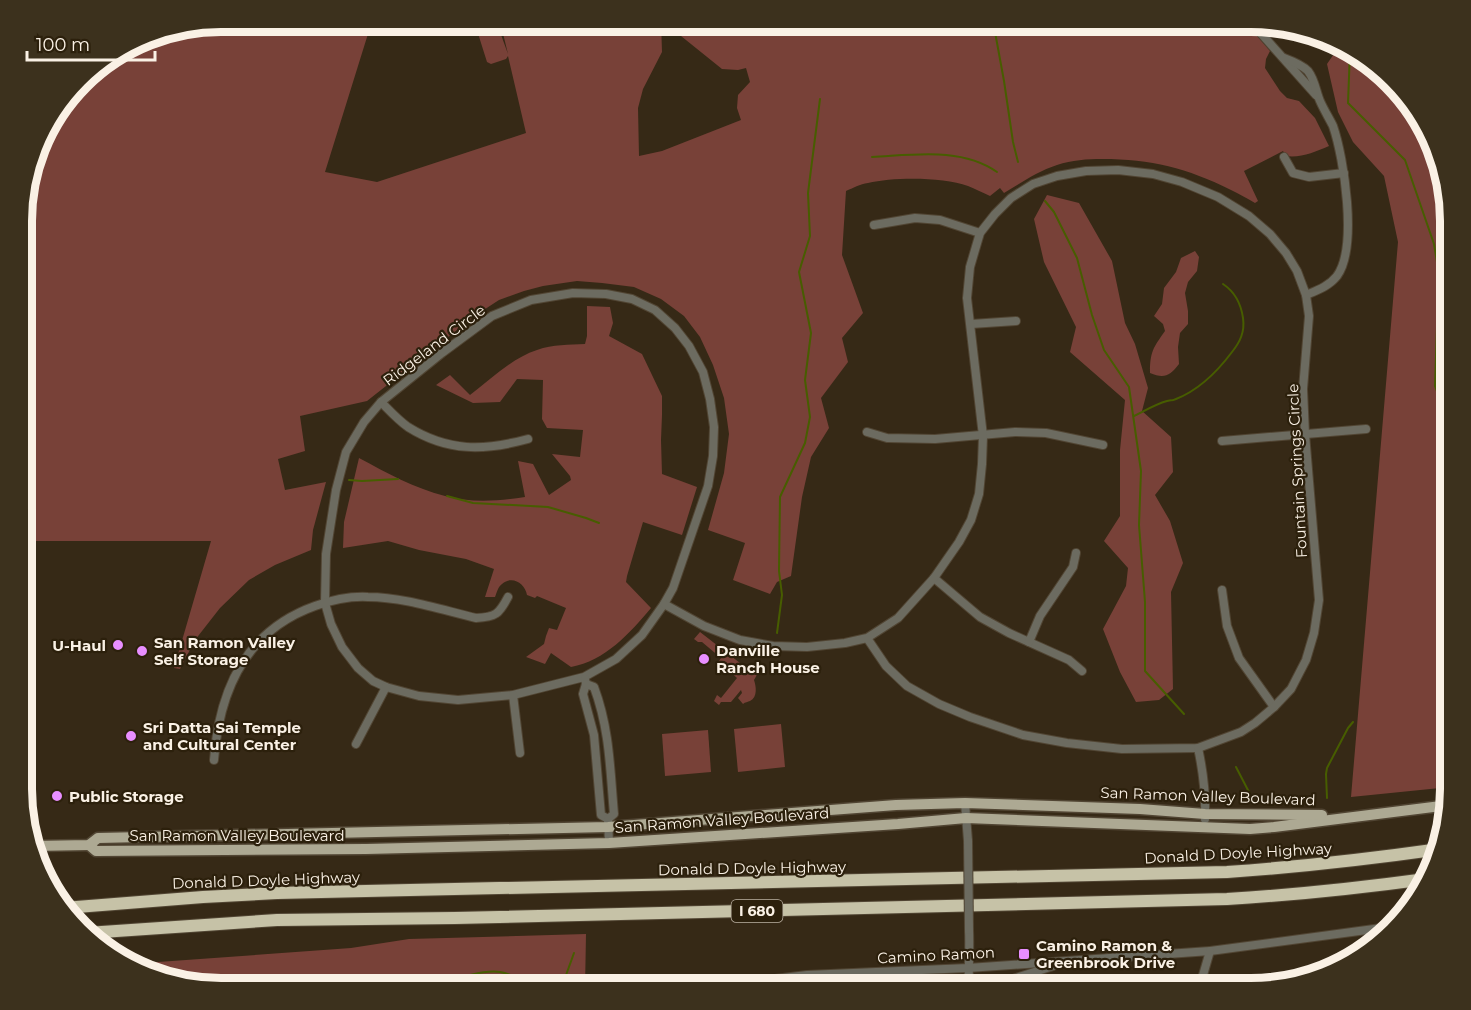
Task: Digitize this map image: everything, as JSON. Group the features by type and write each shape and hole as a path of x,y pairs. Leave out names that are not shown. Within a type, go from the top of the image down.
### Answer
{"highway":[{"name":"Donald D Doyle Highway","path":"74,907 277,893 1227,872 1365,860 1429,851"},
{"name":"I 680","path":"98,932 277,920 455,918 1227,899 1370,887 1416,880"}],"main road":[{"name":"San Ramon Valley Boulevard","path":"41,846 89,845 98,838 608,823 965,803 1140,809 1205,814 1357,816"},
{"name":"San Ramon Valley Boulevard","path":"89,845 96,851 108,851 387,849 609,843 966,818 1250,829 1438,806"}],"street":[{"path":"1260,32 1284,58 1307,70 1313,80 1333,126 1344,173 1347,213 1344,261 1337,276 1325,287 1306,295"},
{"path":"1284,157 1293,173 1306,177 1344,173"},
{"name":"Fountain Springs Circle","path":"664,604 704,626 740,640 773,646 807,648 867,638 898,618 934,578 960,542 971,520 979,494 983,436 968,298 970,267 980,233 1011,198 1033,184 1057,176 1086,171 1118,170 1153,174 1182,182 1218,197 1249,216 1270,234 1286,253 1297,272 1306,295 1310,316 1303,389 1319,600 1314,633 1306,660 1291,689 1274,707 1241,732 1198,748 1122,749 1067,743 1023,735 939,704 907,686 886,666 867,638"},
{"path":"874,225 915,218 940,220 980,233"},
{"name":"Ridgeland Circle","path":"573,293 606,294 632,299 655,310 675,328 689,346 703,372 714,427 713,456 708,486 673,588 642,635 616,659 585,680 513,695 458,700 419,696 386,687 358,668 342,647 331,624 325,603 326,554 336,490 346,452 364,422 381,402 492,316 531,300 573,293"},
{"path":"971,324 1016,321"},
{"path":"381,402 406,426 426,437 449,445 480,448 528,440"},
{"path":"1222,441 1366,429"},
{"path":"867,432 887,438 935,439 1015,432 1046,433 1103,445"},
{"path":"1029,642 1040,616 1072,567 1076,553"},
{"path":"934,578 980,617 1069,660 1082,671"},
{"path":"1221,590 1227,626 1239,658 1274,707"},
{"path":"214,760 219,720 226,694 237,670 255,645 276,627 302,611 346,598 367,597 389,598 476,618 500,612 508,597"},
{"path":"608,823 614,814 608,739 602,708 594,687 585,680 583,694 594,735 601,814 608,823 609,843"},
{"path":"356,744 386,687"},
{"path":"513,695 520,753"},
{"path":"1198,748 1204,787 1204,828"},
{"path":"965,803 968,841 968,978"},
{"name":"Camino Ramon","path":"783,978 840,972 968,968 1210,951 1377,929"},
{"path":"1202,978 1210,951"},
{"path":"1015,978 1068,962"},
{"path":"840,972 894,978"}],"shaded area":[{"path":"209,32 369,32 325,172 377,182 526,133 508,56 506,59 491,64 487,62 478,32 500,32 508,54 503,32 661,32 662,52 643,89 638,108 639,156 662,151 741,120 737,108 738,95 750,82 746,68 722,69 681,36 680,32 1254,32 1270,51 1265,68 1280,91 1287,98 1299,101 1315,118 1329,146 1297,156 1286,156 1283,151 1244,171 1258,201 1255,203 1215,182 1184,171 1153,163 1120,159 1063,163 1036,174 1004,193 1000,188 990,196 958,183 918,179 879,181 862,184 846,191 842,255 863,313 842,338 848,362 821,398 829,428 811,457 802,497 791,576 777,582 770,594 733,580 745,543 708,530 724,473 729,434 724,398 713,365 700,337 684,316 661,299 634,287 602,283 577,281 543,286 499,300 476,315 367,401 300,416 305,451 278,459 285,490 326,482 313,530 311,550 275,565 249,580 220,608 195,640 180,669 174,668 211,541 32,541 32,221 33,196 38,172 46,148 63,116 87,87 116,63 148,46 184,35"},
{"path":"1335,52 1345,57 1384,87 1400,106 1414,126 1425,148 1433,172 1439,209 1439,788 1351,797 1398,242 1384,176 1353,142 1338,112 1327,64"},
{"path":"1047,195 1079,203 1112,261 1125,323 1135,344 1148,388 1142,411 1171,437 1173,472 1155,495 1170,521 1183,563 1171,592 1173,689 1159,700 1136,702 1120,672 1103,629 1126,586 1128,568 1104,541 1120,516 1120,450 1125,400 1070,352 1076,327 1044,262 1034,219"},
{"path":"1195,251 1199,257 1197,271 1188,282 1185,293 1188,324 1180,333 1179,364 1166,375 1155,375 1150,373 1152,355 1165,331 1163,324 1154,316 1162,304 1164,288 1176,272 1181,258"},
{"path":"587,306 610,307 613,323 609,336 642,354 662,396 662,474 697,487 682,535 643,522 626,582 651,608 616,645 595,659 571,667 551,653 545,664 526,657 544,644 549,628 557,630 566,608 537,596 535,598 527,595 524,587 514,580 502,584 495,597 485,597 494,569 466,559 388,541 343,548 344,522 359,458 422,489 465,500 525,497 518,461 533,464 549,495 571,480 552,454 580,457 583,430 547,428 542,419 543,380 517,379 500,402 473,403 436,385 450,375 470,395 519,358 537,350 561,345 585,344"},
{"path":"700,632 749,670 757,666 758,673 754,680 756,691 753,699 743,704 738,698 742,693 741,690 731,702 721,702 719,705 714,701 717,695 721,698 737,678 728,670 725,674 719,670 721,668 716,665 721,658 702,642 694,639"},
{"path":"781,724 785,767 738,772 734,729"},
{"path":"708,730 711,772 665,776 662,734"},
{"path":"586,934 585,978 209,978 172,972 146,963 351,948 409,939"}],"waterway":[{"path":"995,32 1018,162"},
{"path":"1350,60 1348,103 1405,160 1434,244 1439,274"},
{"path":"777,633 782,595 779,571 780,497 805,443 810,417 805,380 811,333 799,272 810,236 808,193 820,99"},
{"path":"872,157 937,154 968,159 997,172"},
{"path":"1045,201 1054,212 1077,258 1104,350 1129,387 1141,471 1139,525 1145,602 1145,671 1184,714"},
{"path":"1134,416 1192,391 1214,373 1240,341 1243,332 1242,313 1234,295 1223,284"},
{"path":"1439,296 1435,386 1439,397"},
{"path":"349,480 398,479"},
{"path":"447,496 473,503 548,507 599,523"},
{"path":"1327,798 1327,768 1353,722"},
{"path":"1236,767 1250,794"},
{"path":"565,978 574,953"},
{"path":"459,978 492,972 500,972 516,978"}],"place":[{"name":"U-Haul","path":"118,645"},
{"name":"San Ramon Valley Self Storage","path":"142,651"},
{"name":"Danville Ranch House","path":"704,659"},
{"name":"Sri Datta Sai Temple and Cultural Center","path":"131,736"},
{"name":"Public Storage","path":"57,796"},
{"name":"Camino Ramon & Greenbrook Drive","path":"1024,954"}]}
